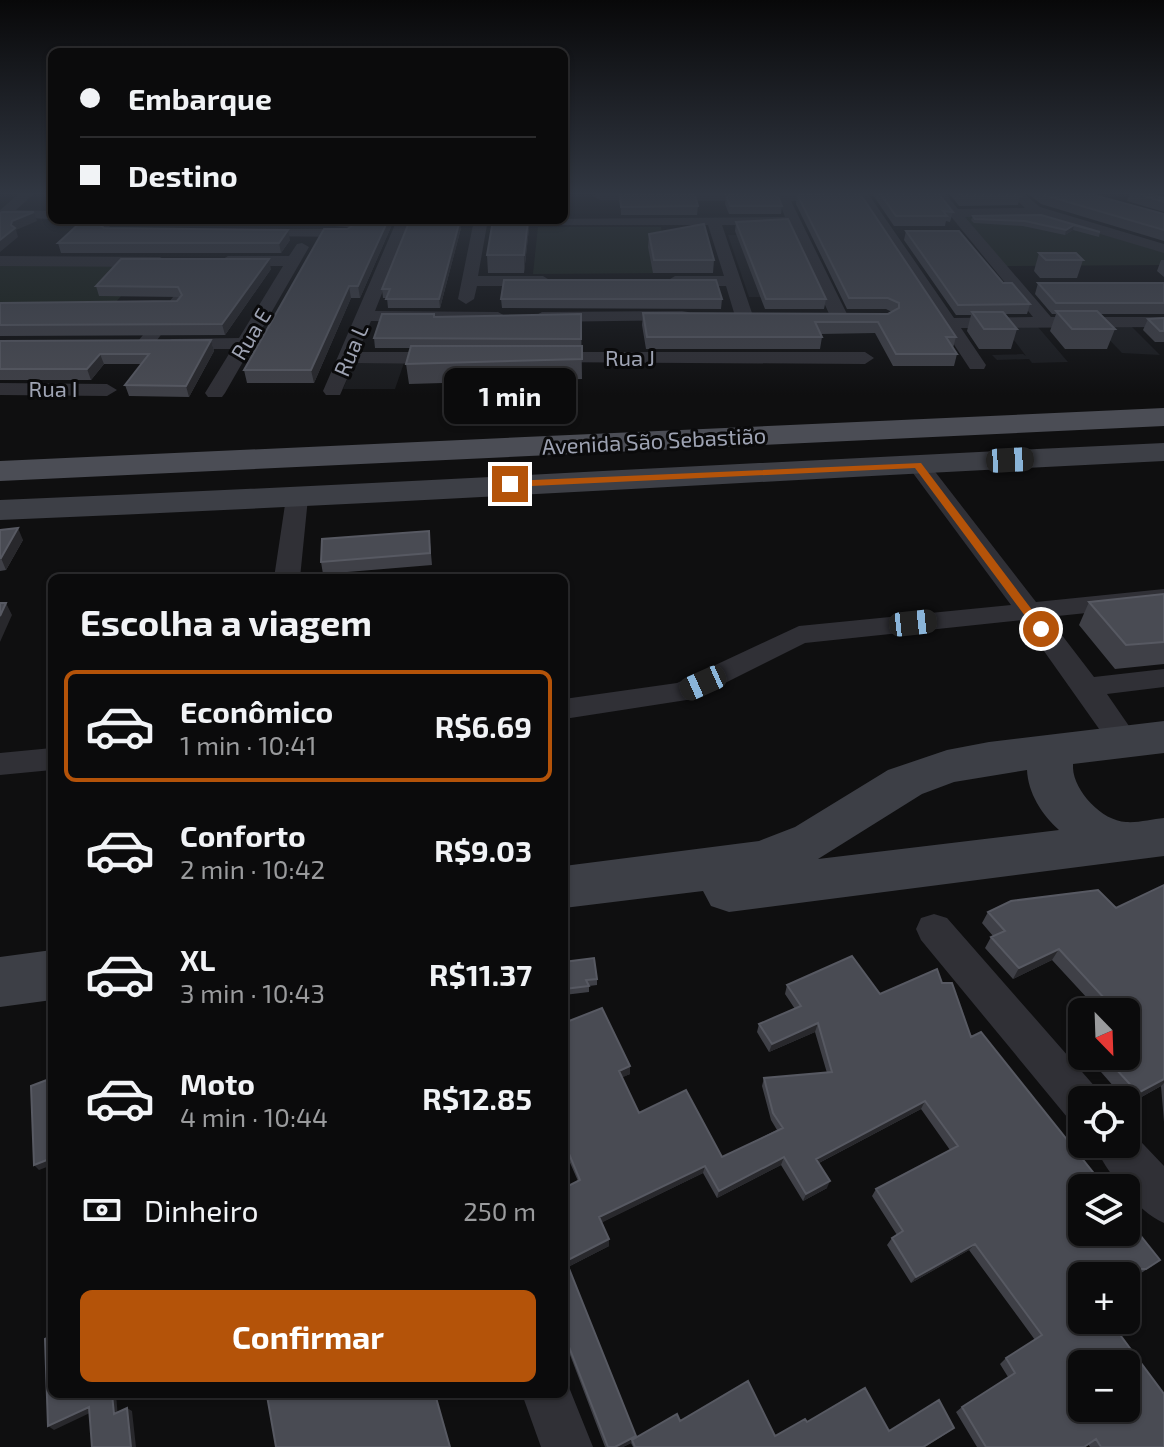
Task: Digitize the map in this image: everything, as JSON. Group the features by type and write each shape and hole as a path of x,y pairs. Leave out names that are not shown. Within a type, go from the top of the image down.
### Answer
{"main road":[{"name":"Avenida São Sebastião","path":"303,429 1164,390"},
{"name":"Avenida São Sebastião","path":"0,471 1164,417"}],"street":[{"path":"75,260 294,261"},
{"name":"Rua L","path":"333,391 388,260"},
{"path":"462,317 473,260"},
{"path":"726,260 744,316"},
{"path":"813,260 839,316"},
{"path":"911,260 977,365"},
{"path":"989,260 1046,322"},
{"path":"194,261 138,344 246,343"},
{"name":"Rua E","path":"215,393 294,261"},
{"path":"469,281 565,281"},
{"path":"657,281 733,281"},
{"path":"1015,286 1043,286"},
{"path":"364,316 517,317 604,338 697,316"},
{"path":"950,323 1164,322"},
{"name":"Rua J","path":"527,358 604,338 868,364 856,339"},
{"path":"347,357 464,358"},
{"name":"Rua I","path":"0,389 107,390"},
{"path":"0,510 297,498 602,479 1164,452"},
{"path":"918,465 1087,687 1144,740"},
{"path":"288,574 297,498"},
{"path":"568,708 683,692 799,635 1164,597"},
{"path":"1087,687 1164,678"},
{"path":"568,887 763,860 812,841 905,782 947,767 989,758 1144,740"},
{"path":"1051,752 1052,785 1066,807 1084,825 1141,840"},
{"path":"0,764 48,759"},
{"path":"568,912 1141,840"},
{"path":"934,929 1068,1087"},
{"path":"0,954 48,948"},
{"path":"0,982 48,976"},
{"path":"1128,1158 1164,1200"},
{"path":"549,1398 567,1447"}],"shaded area":[{"path":"535,260 666,260 668,273 533,274"},
{"path":"736,260 748,260 762,297 749,297"},
{"path":"997,260 1164,260 1164,265 1002,266"},
{"path":"0,264 149,264 115,303 0,303"},
{"path":"1131,326 1160,355 1122,353 1097,327"},
{"path":"1004,327 1038,327 1068,362 997,360 992,355 1026,356"},
{"path":"404,363 395,389 343,389 353,365"}],"building":[{"path":"121,260 269,260 222,324 0,325 0,303 177,301 182,295 178,287 96,286"},
{"path":"307,260 370,260 358,286 349,286 311,370 244,370"},
{"path":"394,260 449,260 439,299 386,299 390,289 382,289"},
{"path":"751,260 807,260 826,299 766,299"},
{"path":"830,260 904,260 956,337 946,337 957,354 896,354 878,322 815,322 822,337 647,337 643,313 888,314 899,308 899,303 888,298 849,298"},
{"path":"926,260 983,260 1003,283 1012,283 1030,304 958,305"},
{"path":"504,280 716,280 722,299 501,299"},
{"path":"1038,283 1164,283 1164,303 1056,303"},
{"path":"1056,311 1097,311 1115,329 1072,329"},
{"path":"972,312 1003,312 1017,329 984,329"},
{"path":"382,314 434,314 434,317 581,314 581,339 374,338"},
{"path":"1164,318 1164,331 1148,319"},
{"path":"211,340 186,386 125,385 149,354 100,354 87,369 0,369 0,341"},
{"path":"411,346 582,346 582,359 406,364"},
{"path":"18,528 1,558 0,558 0,530"},
{"path":"429,531 430,553 321,562 322,539"},
{"path":"1164,594 1164,642 1126,645 1089,602"},
{"path":"1164,885 1164,1079 1140,1092 1140,1086 1132,1086 1117,1070 1140,1070 1140,998 1104,998 1059,949 1019,968 991,937 1005,931 988,912 1011,901 1098,890 1116,908"},
{"path":"852,956 880,994 937,969 942,983 952,983 971,1037 981,1032 1068,1141 1068,1158 1082,1158 1094,1174 1068,1174 1068,1246 1140,1246 1140,1235 1160,1260 1146,1269 1140,1269 1140,1262 1068,1262 1068,1334 1119,1334 1131,1350 1068,1350 1068,1422 1140,1422 1140,1362 1164,1394 1164,1447 1101,1447 1096,1439 1084,1447 986,1447 962,1407 1015,1373 1006,1358 1042,1335 975,1244 916,1277 892,1238 903,1231 876,1189 958,1146 925,1101 816,1159 830,1181 806,1194 784,1157 719,1191 705,1166 599,1217 609,1239 568,1260 568,1186 580,1180 568,1152 568,1021 602,1008 630,1066 619,1071 639,1113 686,1090 722,1157 783,1128 773,1113 764,1078 832,1072 818,1023 772,1044 759,1024 801,1006 787,985"},
{"path":"594,958 597,979 586,980 589,986 568,989 568,961"},
{"path":"48,1080 48,1160 34,1165 31,1086"},
{"path":"568,1266 636,1436 615,1447 608,1447 568,1344"},
{"path":"48,1338 48,1398 112,1398 114,1414 127,1408 131,1447 92,1447 89,1407 48,1426 45,1339"},
{"path":"748,1381 775,1436 805,1419 807,1422 865,1388 889,1431 939,1400 954,1428 923,1447 635,1447 632,1440 677,1414 680,1421"},
{"path":"267,1398 436,1398 450,1447 276,1447"}],"route":[{"path":"510,484 918,465 1041,629"}]}
